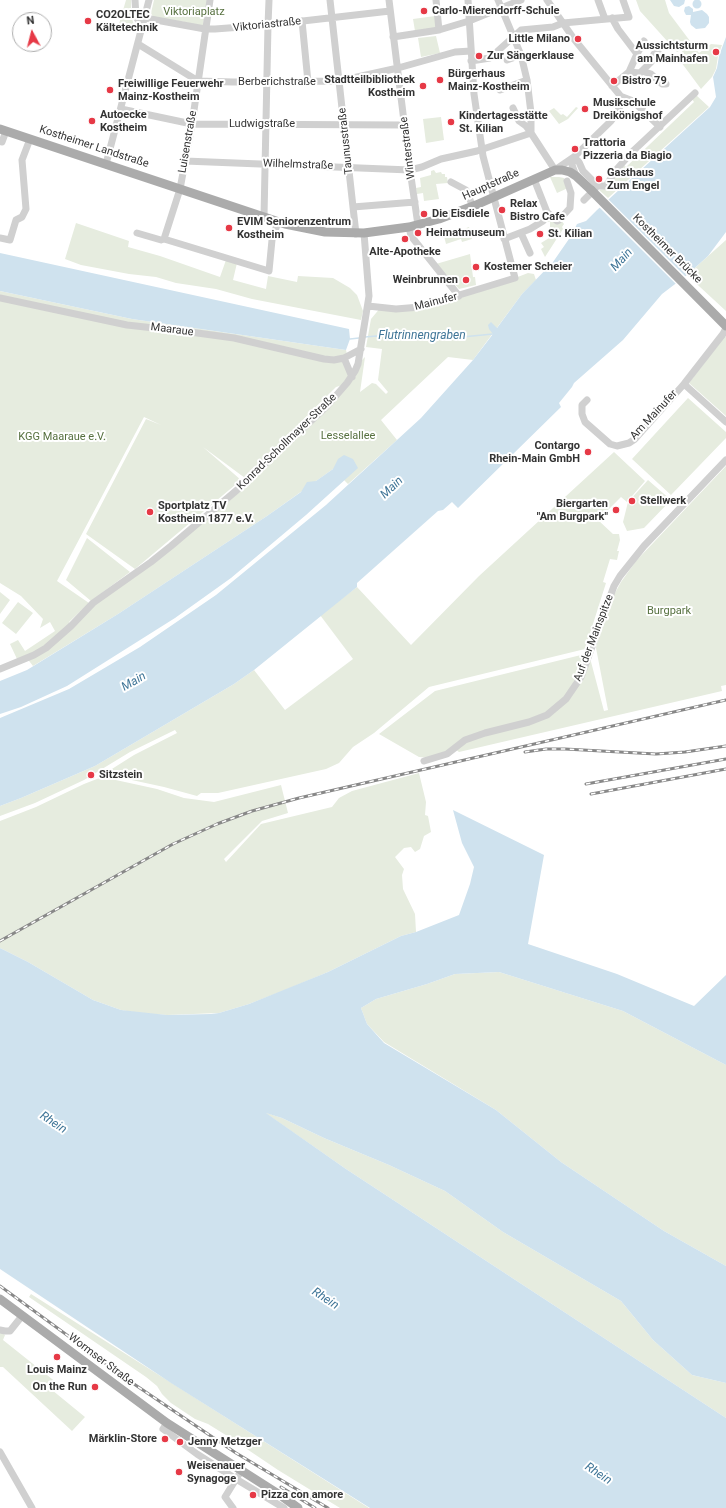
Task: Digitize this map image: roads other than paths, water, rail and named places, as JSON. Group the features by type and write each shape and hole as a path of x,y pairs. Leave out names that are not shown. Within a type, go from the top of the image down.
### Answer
{"main road":[{"name":"Kostheimer Landstraße","path":"3,130 180,189"},
{"path":"555,170 565,170 594,188"},
{"name":"Hauptstraße","path":"180,189 278,222 314,231 360,233 409,227 439,219 473,207 555,170"},
{"name":"Kostheimer Brücke","path":"594,188 726,327"},
{"name":"Wormser Straße","path":"0,1300 238,1475 284,1497 298,1508"}],"street":[{"path":"135,0 136,17 143,27"},
{"path":"106,164 149,0"},
{"name":"Luisenstraße","path":"164,239 180,189 192,124 210,0"},
{"path":"264,217 269,0"},
{"name":"Taunusstraße","path":"330,0 353,207 360,233 369,283 368,306"},
{"name":"Winterstraße","path":"389,0 418,225"},
{"path":"436,0 440,30"},
{"path":"468,0 471,61 481,149 504,239 521,233 543,221 549,214"},
{"path":"498,0 521,55 527,80 531,113 531,132"},
{"path":"393,37 440,30 521,0"},
{"path":"547,0 574,39 620,96 633,101 660,126"},
{"path":"598,0 609,18 637,54"},
{"path":"471,61 490,58 521,30 553,27 563,23 629,17 623,0"},
{"name":"Viktoriastraße","path":"145,16 205,29 268,25 390,11"},
{"path":"302,21 307,81"},
{"path":"612,86 629,72 644,41"},
{"path":"138,44 198,81"},
{"path":"629,72 640,73 661,47"},
{"name":"Berberichstraße","path":"198,81 339,81 398,68 455,52 471,51"},
{"path":"507,60 521,55"},
{"path":"642,71 651,74 662,84 666,84"},
{"path":"500,90 527,80"},
{"path":"584,200 594,188 603,187 608,184 616,170 632,152 695,93"},
{"name":"Hauptstraße","path":"555,170 574,157 614,117 622,102 620,96"},
{"path":"513,108 519,121 531,132 555,170"},
{"name":"Ludwigstraße","path":"121,109 192,124 405,125"},
{"path":"2,142 3,130"},
{"name":"Wilhelmstraße","path":"185,161 410,170 422,167 440,159 470,153 531,132"},
{"path":"0,238 10,240 16,220 22,217 26,209 22,160 30,139"},
{"path":"574,157 579,162 594,188"},
{"path":"574,157 572,165 576,176"},
{"path":"534,179 549,214 554,220 558,221 570,210 571,193 567,181"},
{"path":"451,182 466,190 473,207"},
{"path":"353,207 414,202"},
{"path":"137,233 161,240 164,239 268,271 272,240 278,222"},
{"path":"409,227 411,236 459,296"},
{"path":"521,233 530,253"},
{"name":"Mainufer","path":"368,306 420,308 515,278 504,239"},
{"name":"Maaraue","path":"0,298 127,325 234,338 324,360 344,358 362,344"},
{"path":"362,344 368,306"},
{"name":"Am Mainufer","path":"587,400 582,405 582,414 585,422 610,444 617,446 623,445 635,439 684,384 723,334 726,327"},
{"name":"Konrad-Schollmayer-Straße","path":"0,669 34,655 46,648 71,626 93,603 151,562 237,490 326,407 352,377 358,364 362,344"},
{"path":"344,358 352,377"},
{"name":"Am Mainufer","path":"684,384 726,422"},
{"name":"Auf der Mainspitze","path":"424,761 447,754 465,740 478,735 529,722 547,715 566,699 582,677 611,593 620,576 644,546 726,460"},
{"path":"0,1330 10,1331 22,1316"},
{"path":"0,1452 32,1508"},
{"path":"233,1508 225,1497 238,1475"},
{"name":"Wormser Straße","path":"238,1475 284,1508"}],"water":[{"path":"670,0 685,0 684,4 679,7 674,6"},
{"path":"695,0 699,0 701,4 699,8 695,8 693,6 693,2"},
{"path":"689,6 693,9 693,12 702,10 707,14 709,17 709,23 705,28 696,29 691,25 691,15 686,15 684,11 685,7"},
{"name":"Main","path":"726,37 726,232 708,256 687,275 662,294 623,340 574,383 559,403 561,407 458,508 452,502 443,510 438,511 357,583 357,587 254,670 234,684 95,766 0,806 0,718 69,689 140,647 216,595 326,505 421,418 473,360 493,334 488,325 491,322 497,328 522,294 553,262 571,236 577,224 586,221 710,107 716,97 713,77"},
{"path":"0,253 349,329 350,339 346,350 132,319 0,291"},
{"path":"344,455 353,459 358,468 306,515 231,578 175,618 67,686 21,707 0,714 0,681 27,670 118,614 267,516 301,492 307,482 316,481 333,469 338,459"},
{"name":"Rhein","path":"453,810 544,855 528,944 617,974 694,1006 726,975 726,1065 623,1011 499,972 455,974 376,999 361,1008 367,1024 384,1043 496,1110 561,1162 664,1231 726,1266 726,1383 692,1375 653,1340 621,1301 503,1232 445,1191 282,1118 266,1113 346,1169 726,1418 726,1508 370,1508 171,1383 0,1269 0,948 28,962 93,1000 121,1010 167,1015 211,1014 249,1004 328,972 401,936 416,932 459,915 470,884 474,867 462,843"}],"waterway":[{"name":"Flutrinnengraben","path":"365,337 376,336 441,339 493,334"},
{"name":"Flutrinnengraben","path":"350,339 359,338"}],"railway":[{"path":"0,941 173,844 217,824 252,811 299,798 726,700"},
{"path":"525,752 546,749 565,749 656,754 685,752 726,746"},
{"path":"586,784 726,759"},
{"path":"591,794 726,769"},
{"path":"0,1286 131,1382 236,1453 328,1508"},
{"path":"281,1487 315,1508"}],"place":[{"name":"Carlo-Mierendorff-Schule","path":"424,11"},
{"name":"CO2OLTEC Kältetechnik","path":"88,21"},
{"name":"Little Milano","path":"578,39"},
{"name":"Aussichtsturm am Mainhafen","path":"716,52"},
{"name":"Zur Sängerklause","path":"479,56"},
{"name":"Bürgerhaus Mainz-Kostheim","path":"440,80"},
{"name":"Bistro 79","path":"614,81"},
{"name":"Stadtteilbibliothek Kostheim","path":"423,86"},
{"name":"Freiwillige Feuerwehr Mainz-Kostheim","path":"110,90"},
{"name":"Musikschule Dreikönigshof","path":"585,109"},
{"name":"Autoecke Kostheim","path":"92,121"},
{"name":"Kindertagesstätte St. Kilian","path":"451,122"},
{"name":"Trattoria Pizzeria da Biagio","path":"575,149"},
{"name":"Gasthaus Zum Engel","path":"599,179"},
{"name":"Relax Bistro Cafe","path":"502,210"},
{"name":"Die Eisdiele","path":"424,214"},
{"name":"EVIM Seniorenzentrum Kostheim","path":"229,228"},
{"name":"Heimatmuseum","path":"418,233"},
{"name":"St. Kilian","path":"540,234"},
{"name":"Alte-Apotheke","path":"405,239"},
{"name":"Kostemer Scheier","path":"476,267"},
{"name":"Weinbrunnen","path":"466,280"},
{"name":"Contargo Rhein-Main GmbH","path":"588,452"},
{"name":"Stellwerk","path":"632,501"},
{"name":"Biergarten \"Am Burgpark\"","path":"616,510"},
{"name":"Sportplatz TV Kostheim 1877 e.V.","path":"150,512"},
{"name":"Sitzstein","path":"91,775"},
{"name":"Louis Mainz","path":"57,1357"},
{"name":"On the Run","path":"95,1387"},
{"name":"Märklin-Store","path":"165,1439"},
{"name":"Jenny Metzger","path":"180,1442"},
{"name":"Weisenauer Synagoge","path":"179,1472"},
{"name":"Pizza con amore","path":"253,1495"}],"park label":[{"name":"Viktoriaplatz","path":"194,12"},
{"name":"Lesselallee","path":"348,436"},
{"name":"KGG Maaraue e.V.","path":"62,437"},
{"name":"Burgpark","path":"669,611"}]}
